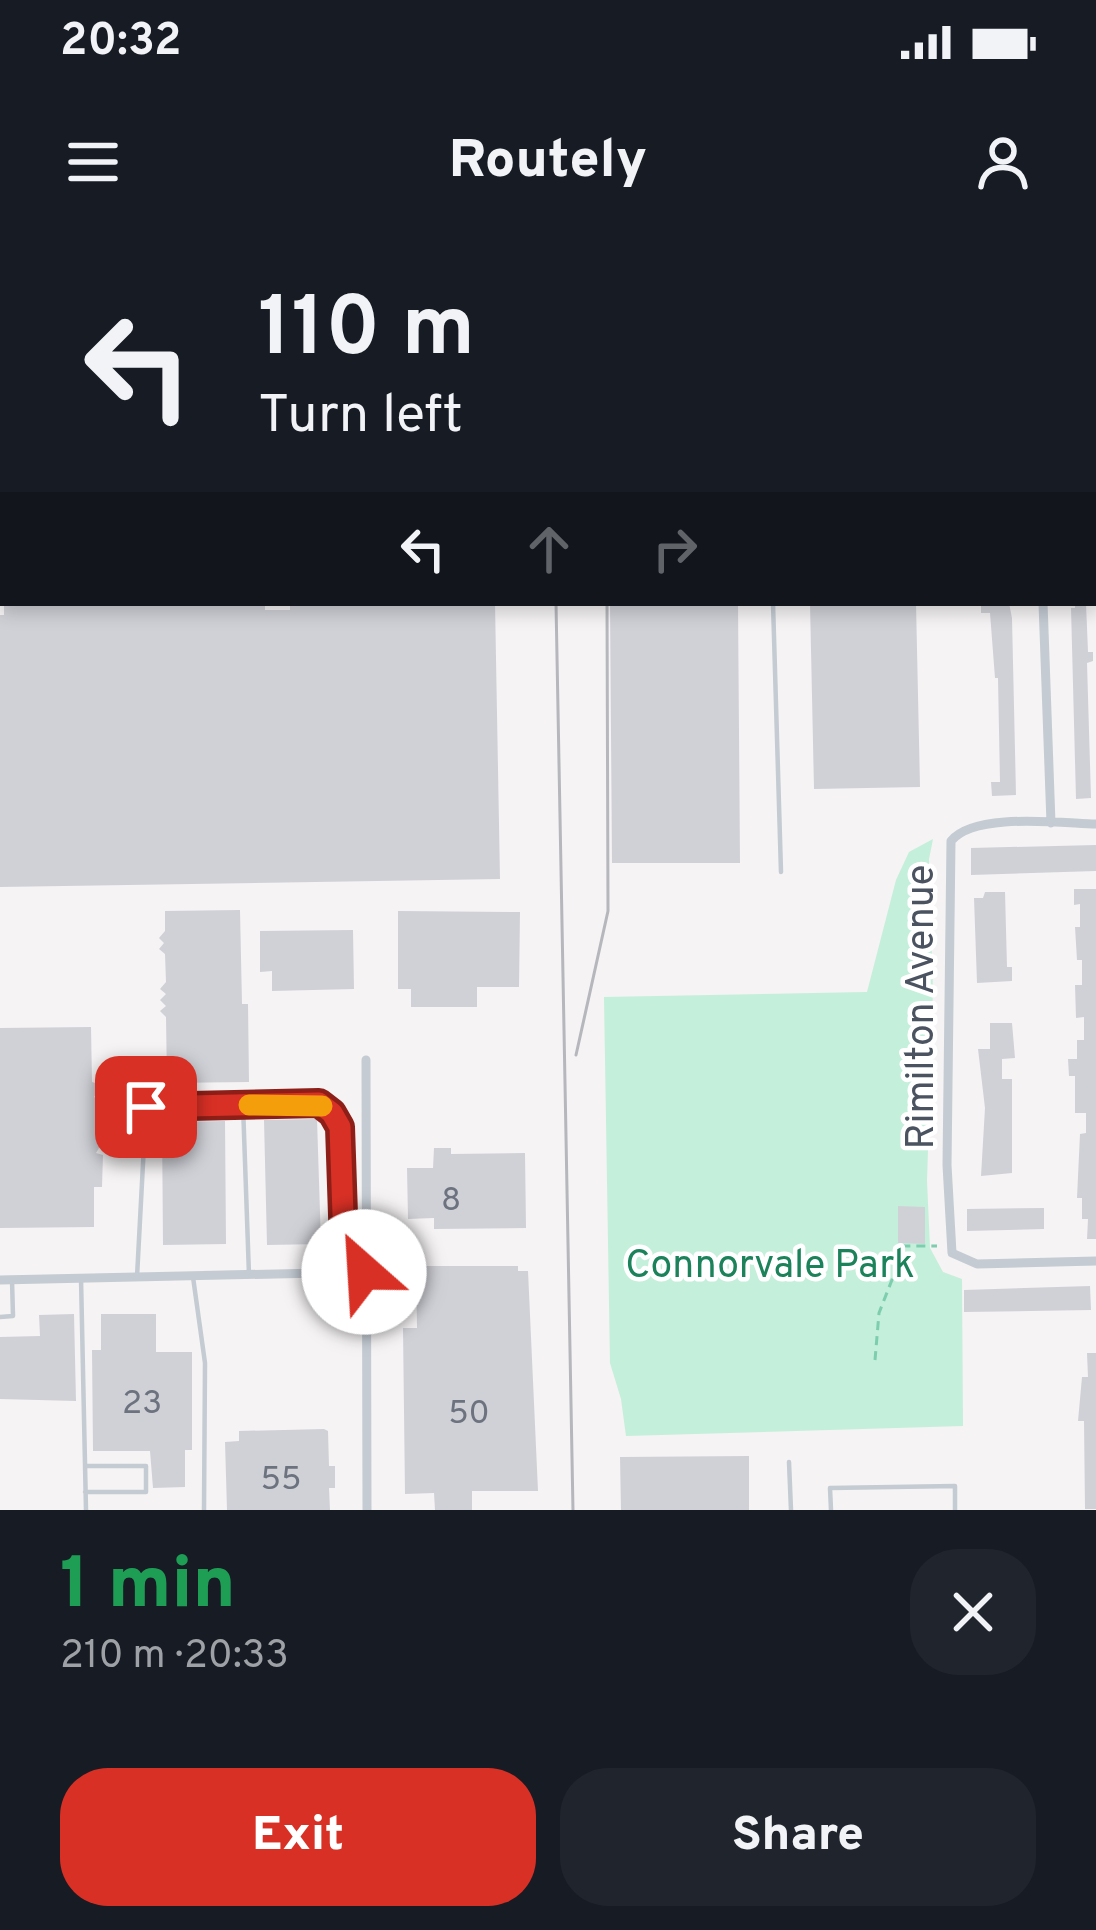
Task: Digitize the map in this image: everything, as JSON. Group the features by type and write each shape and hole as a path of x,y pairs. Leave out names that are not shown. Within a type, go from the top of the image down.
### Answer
{"street":[{"path":"1043,606 1051,823"},
{"name":"Rimilton Avenue","path":"1096,824 978,824 959,831 949,845 947,1165 952,1253 976,1264 1096,1261"},
{"path":"365,1060 367,1510"},
{"path":"6,1280 364,1272"}],"lane":[{"path":"773,606 781,872"},
{"path":"137,1277 146,1107 319,1103 340,1127 345,1273"},
{"path":"243,1105 249,1275"},
{"path":"192,1276 205,1364 204,1510"},
{"path":"81,1278 86,1510"},
{"path":"0,1317 13,1316 6,1280"},
{"path":"789,1462 791,1510"},
{"path":"85,1466 146,1466 146,1492 85,1492"},
{"path":"831,1510 830,1488 955,1486 955,1510"}],"path":[{"path":"874,1360 880,1313 897,1267 899,1246 938,1246"}],"green space":[{"name":"Connorvale Park","path":"933,839 929,859 933,991 927,1181 930,1248 943,1272 962,1279 963,1426 626,1436 610,1363 604,997 867,992 896,880 909,852"}],"building":[{"path":"4,606 265,606 265,610 290,610 290,606 495,606 500,879 0,887 0,615 4,615"},
{"path":"610,606 738,606 740,863 612,863"},
{"path":"810,606 916,606 920,787 814,789"},
{"path":"981,606 1010,606 1012,618 1016,795 992,796 991,782 1000,782 998,678 990,613 981,613"},
{"path":"1086,606 1088,652 1093,652 1093,661 1087,663 1091,798 1076,799 1071,608"},
{"path":"1096,845 1096,871 971,875 971,848"},
{"path":"1074,889 1096,889 1096,1239 1087,1239 1088,1219 1082,1219 1082,1198 1077,1198 1080,1134 1086,1133 1086,1113 1075,1113 1075,1076 1069,1076 1068,1059 1077,1059 1077,1040 1084,1040 1084,1017 1076,1018 1075,985 1082,985 1082,960 1077,960 1075,927 1080,927 1080,904 1074,905"},
{"path":"985,892 1005,892 1007,967 1012,967 1012,981 977,983 974,898 983,898"},
{"path":"240,910 249,1082 167,1083 166,1017 160,1011 166,1006 160,1000 166,994 160,989 166,982 165,954 159,949 164,943 159,938 165,931 165,911"},
{"path":"398,911 520,912 519,987 477,987 477,1007 411,1007 411,989 398,989"},
{"path":"353,930 354,989 272,991 272,971 260,972 260,931"},
{"path":"990,1023 1012,1023 1015,1058 1002,1059 1002,1079 1012,1079 1012,1173 981,1176 985,1108 978,1049 990,1049"},
{"path":"91,1027 92,1082 102,1085 94,1097 101,1101 95,1112 101,1115 96,1140 102,1143 96,1153 103,1155 102,1187 94,1187 94,1227 0,1228 0,1028"},
{"path":"317,1119 321,1244 267,1245 264,1120"},
{"path":"225,1121 226,1244 163,1245 162,1122"},
{"path":"434,1148 451,1148 451,1154 525,1153 526,1228 434,1229 434,1218 408,1219 407,1168 433,1168"},
{"path":"898,1206 925,1207 925,1244 898,1243"},
{"path":"1044,1208 1044,1229 967,1231 967,1209"},
{"path":"416,1266 518,1266 518,1271 528,1271 538,1491 472,1491 472,1510 435,1510 434,1493 405,1494 403,1328 417,1328"},
{"path":"1090,1286 1091,1310 964,1312 964,1290"},
{"path":"74,1314 76,1401 0,1399 0,1337 40,1336 39,1315"},
{"path":"101,1314 156,1314 156,1352 192,1352 192,1450 185,1450 185,1487 153,1488 150,1451 93,1451 92,1350 101,1350"},
{"path":"1087,1353 1096,1353 1096,1509 1085,1509 1084,1421 1078,1421 1082,1377 1088,1377"},
{"path":"239,1431 328,1431 329,1466 335,1466 330,1510 227,1510 225,1442 239,1441"},
{"path":"749,1456 749,1510 621,1510 620,1457"}],"railway":[{"path":"556,606 573,1510"},
{"path":"576,1055 608,911 607,606"}],"slow traffic":[{"path":"249,1105 322,1106"}],"route":[{"path":"146,1107 319,1103 340,1127 345,1273 364,1272"}]}
